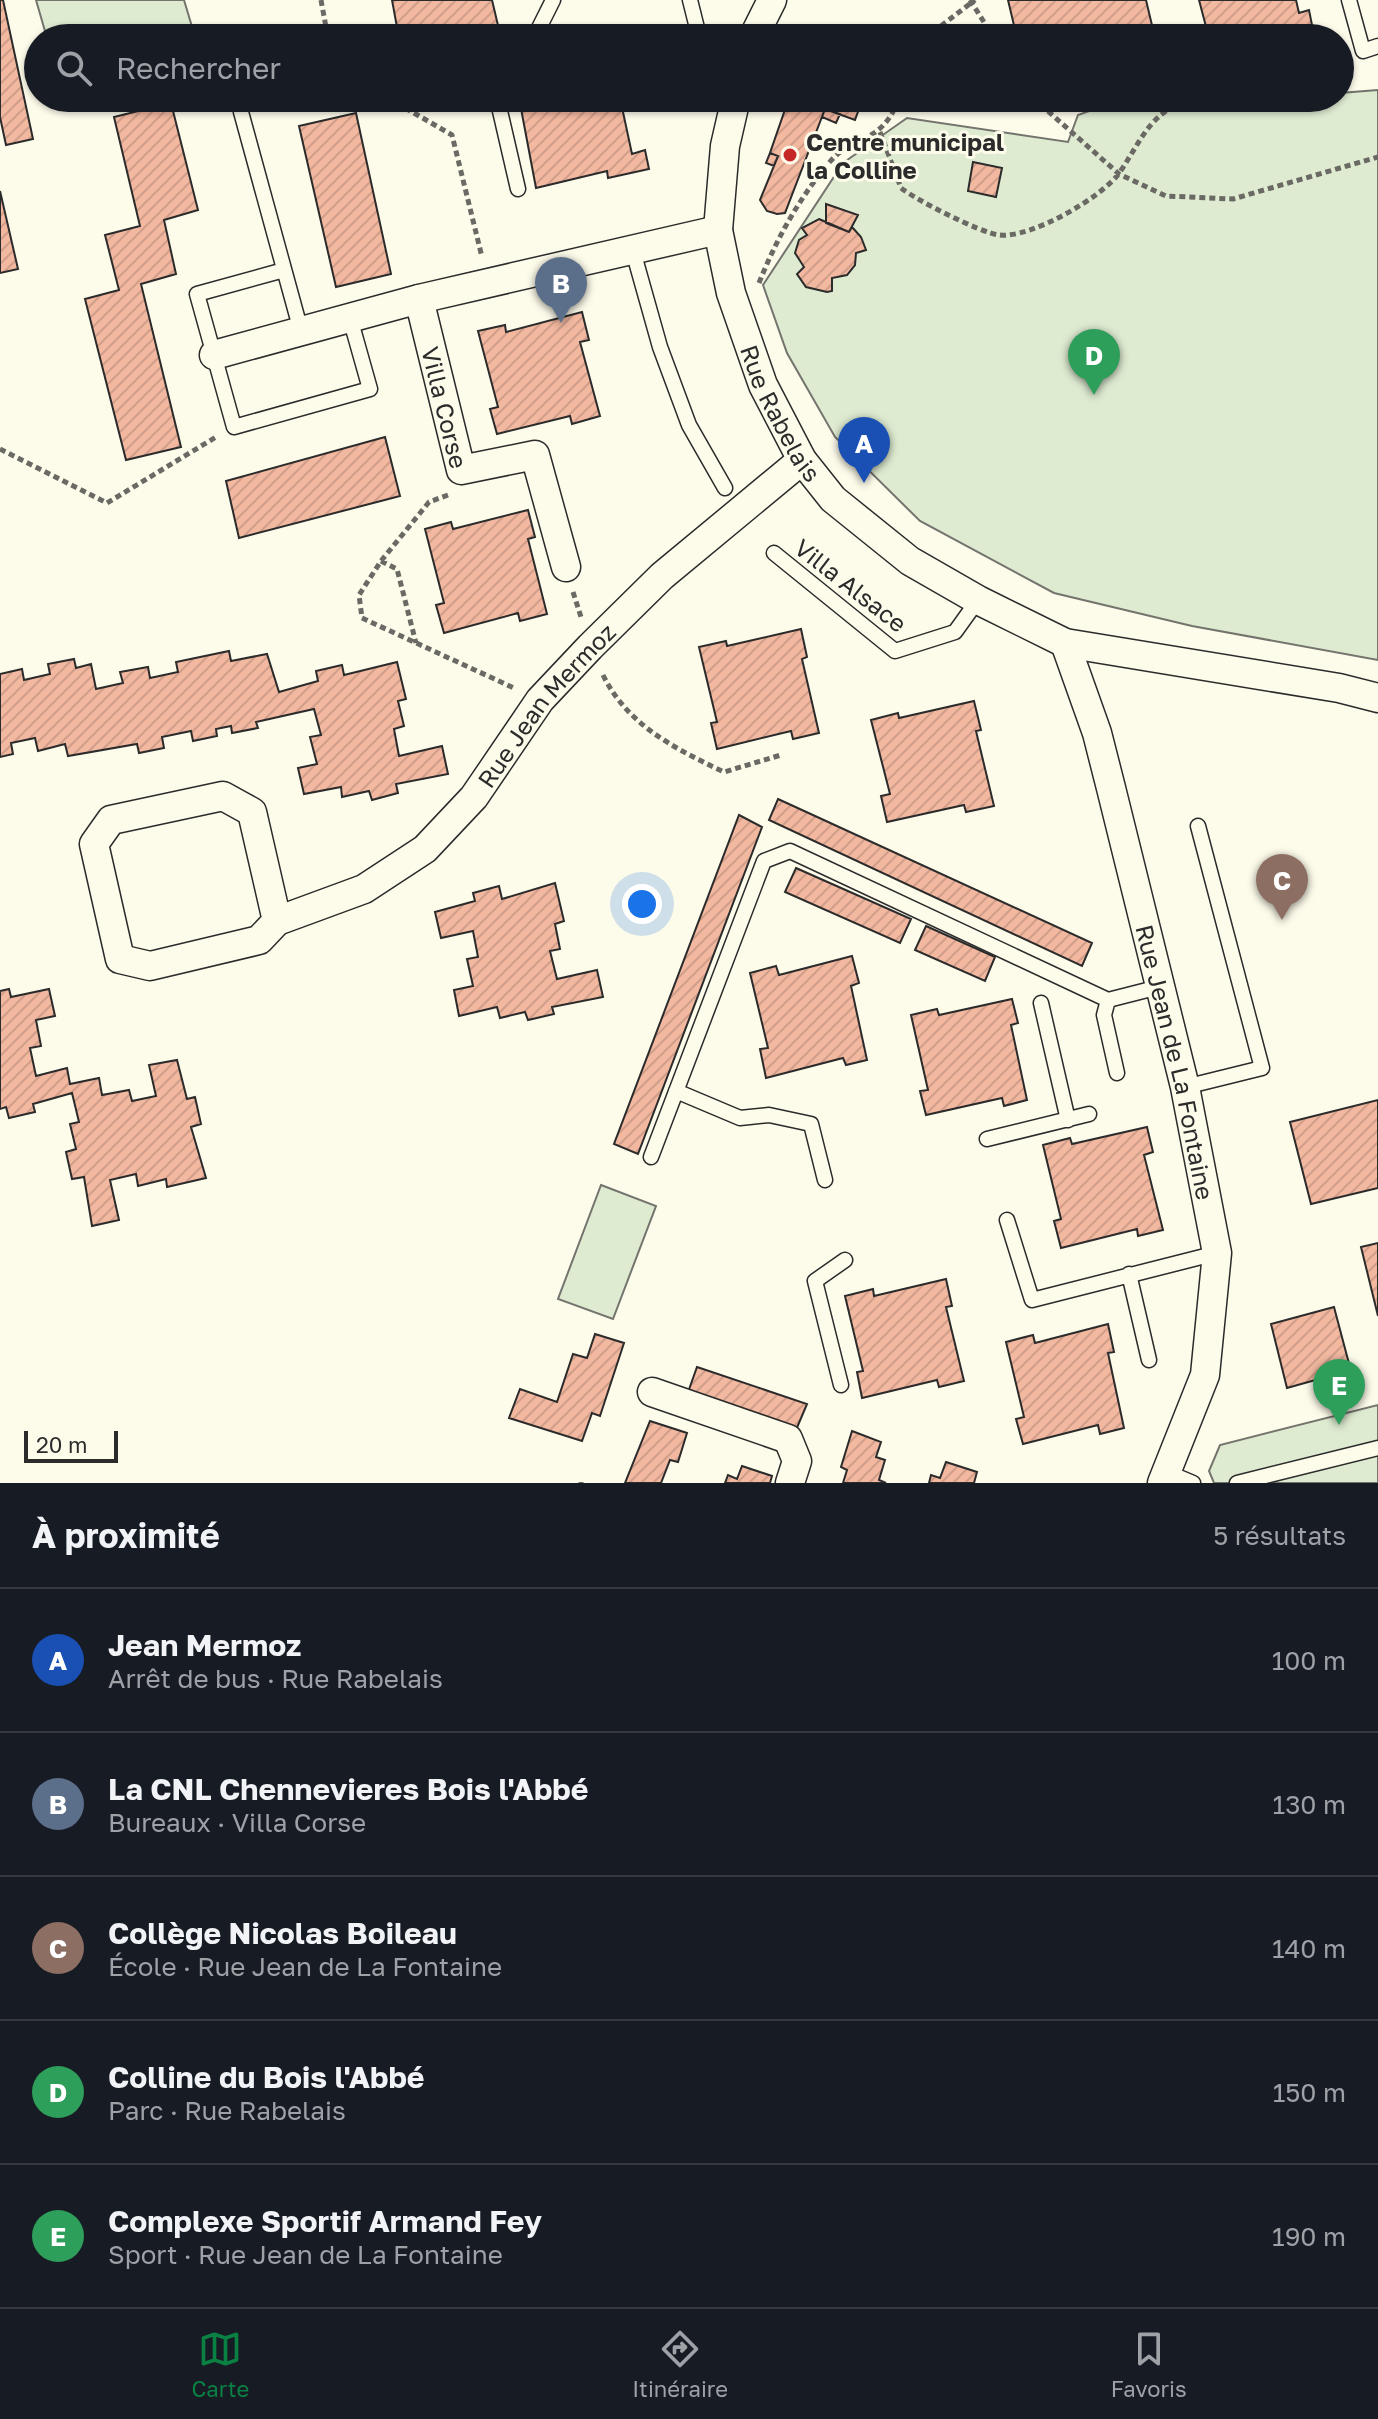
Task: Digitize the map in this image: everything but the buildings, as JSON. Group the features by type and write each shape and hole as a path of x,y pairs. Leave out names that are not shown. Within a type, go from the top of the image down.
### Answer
{"street":[{"path":"760,24 772,0"},
{"name":"Rue Rabelais","path":"733,112 725,146 718,230 731,293 763,385 802,460 833,499 910,561 978,600 1065,643 1339,688 1378,698"},
{"path":"214,355 419,299 718,230"},
{"name":"Villa Corse","path":"419,299 461,470 535,455 566,567"},
{"name":"Rue Jean Mermoz","path":"277,921 364,889 425,849 474,797 540,700 590,647 662,576 802,460"},
{"name":"Rue Jean de La Fontaine","path":"1065,643 1097,733 1185,1087 1217,1253 1205,1375 1165,1477"},
{"path":"223,796 252,812 277,921 259,940 228,948 150,966 120,959 94,844 111,820 223,796"},
{"path":"652,1392 788,1439 797,1461 790,1483"}],"lane":[{"path":"541,24 553,0"},
{"path":"690,0 696,24"},
{"path":"1349,0 1363,51 1378,46"},
{"path":"241,112 301,331"},
{"path":"500,112 518,189"},
{"path":"633,251 660,347 689,425 725,488"},
{"path":"284,270 197,294 234,427 370,389 350,318"},
{"name":"Villa Alsace","path":"774,553 895,651 955,632 978,600"},
{"path":"1185,1087 1262,1068 1198,826"},
{"path":"651,1157 764,861 790,851 1108,1000 1159,987"},
{"path":"1108,1000 1104,1015 1117,1073"},
{"path":"1041,1003 1068,1120"},
{"path":"676,1091 740,1118 769,1115 811,1124 825,1180"},
{"path":"987,1139 1089,1114"},
{"path":"1007,1220 1032,1300 1217,1253"},
{"path":"841,1385 815,1281 845,1260"},
{"path":"1129,1274 1149,1360"},
{"path":"1237,1483 1378,1448"},
{"path":"1165,1477 1193,1483"}],"path":[{"path":"321,0 325,24"},
{"path":"943,24 973,1 986,24"},
{"path":"412,112 452,135 488,283"},
{"path":"731,293 758,287 778,236 830,161 880,132 891,112"},
{"path":"1049,112 1119,174 1166,196 1233,199 1378,157"},
{"path":"880,132 901,188 970,226 1002,236 1051,220 1090,200 1119,174 1137,140 1155,118 1167,112"},
{"path":"0,449 107,503 234,427"},
{"path":"461,470 462,490 429,502 381,561 359,595 362,618 540,700"},
{"path":"381,561 397,569 416,643"},
{"path":"566,567 590,647 609,687 658,740 724,772 781,755"}],"green space":[{"path":"36,0 184,0 191,24 43,24"},
{"path":"1378,90 1378,660 1192,626 1054,593 920,521 835,437 787,353 763,285 843,163 907,118 1068,142 1078,115 1086,112 1354,112 1354,92"},
{"path":"601,1185 656,1206 613,1319 558,1299"},
{"path":"1378,1405 1378,1483 1214,1483 1209,1471 1220,1445"}],"place":[{"name":"Centre municipal la Colline","path":"790,155"},
{"name":"La CNL Chennevieres Bois l'Abbé","path":"561,323"},
{"name":"Colline du Bois l'Abbé","path":"1094,395"},
{"name":"Jean Mermoz","path":"864,483"},
{"name":"Collège Nicolas Boileau","path":"1282,920"},
{"name":"Complexe Sportif Armand Fey","path":"1339,1425"}]}
